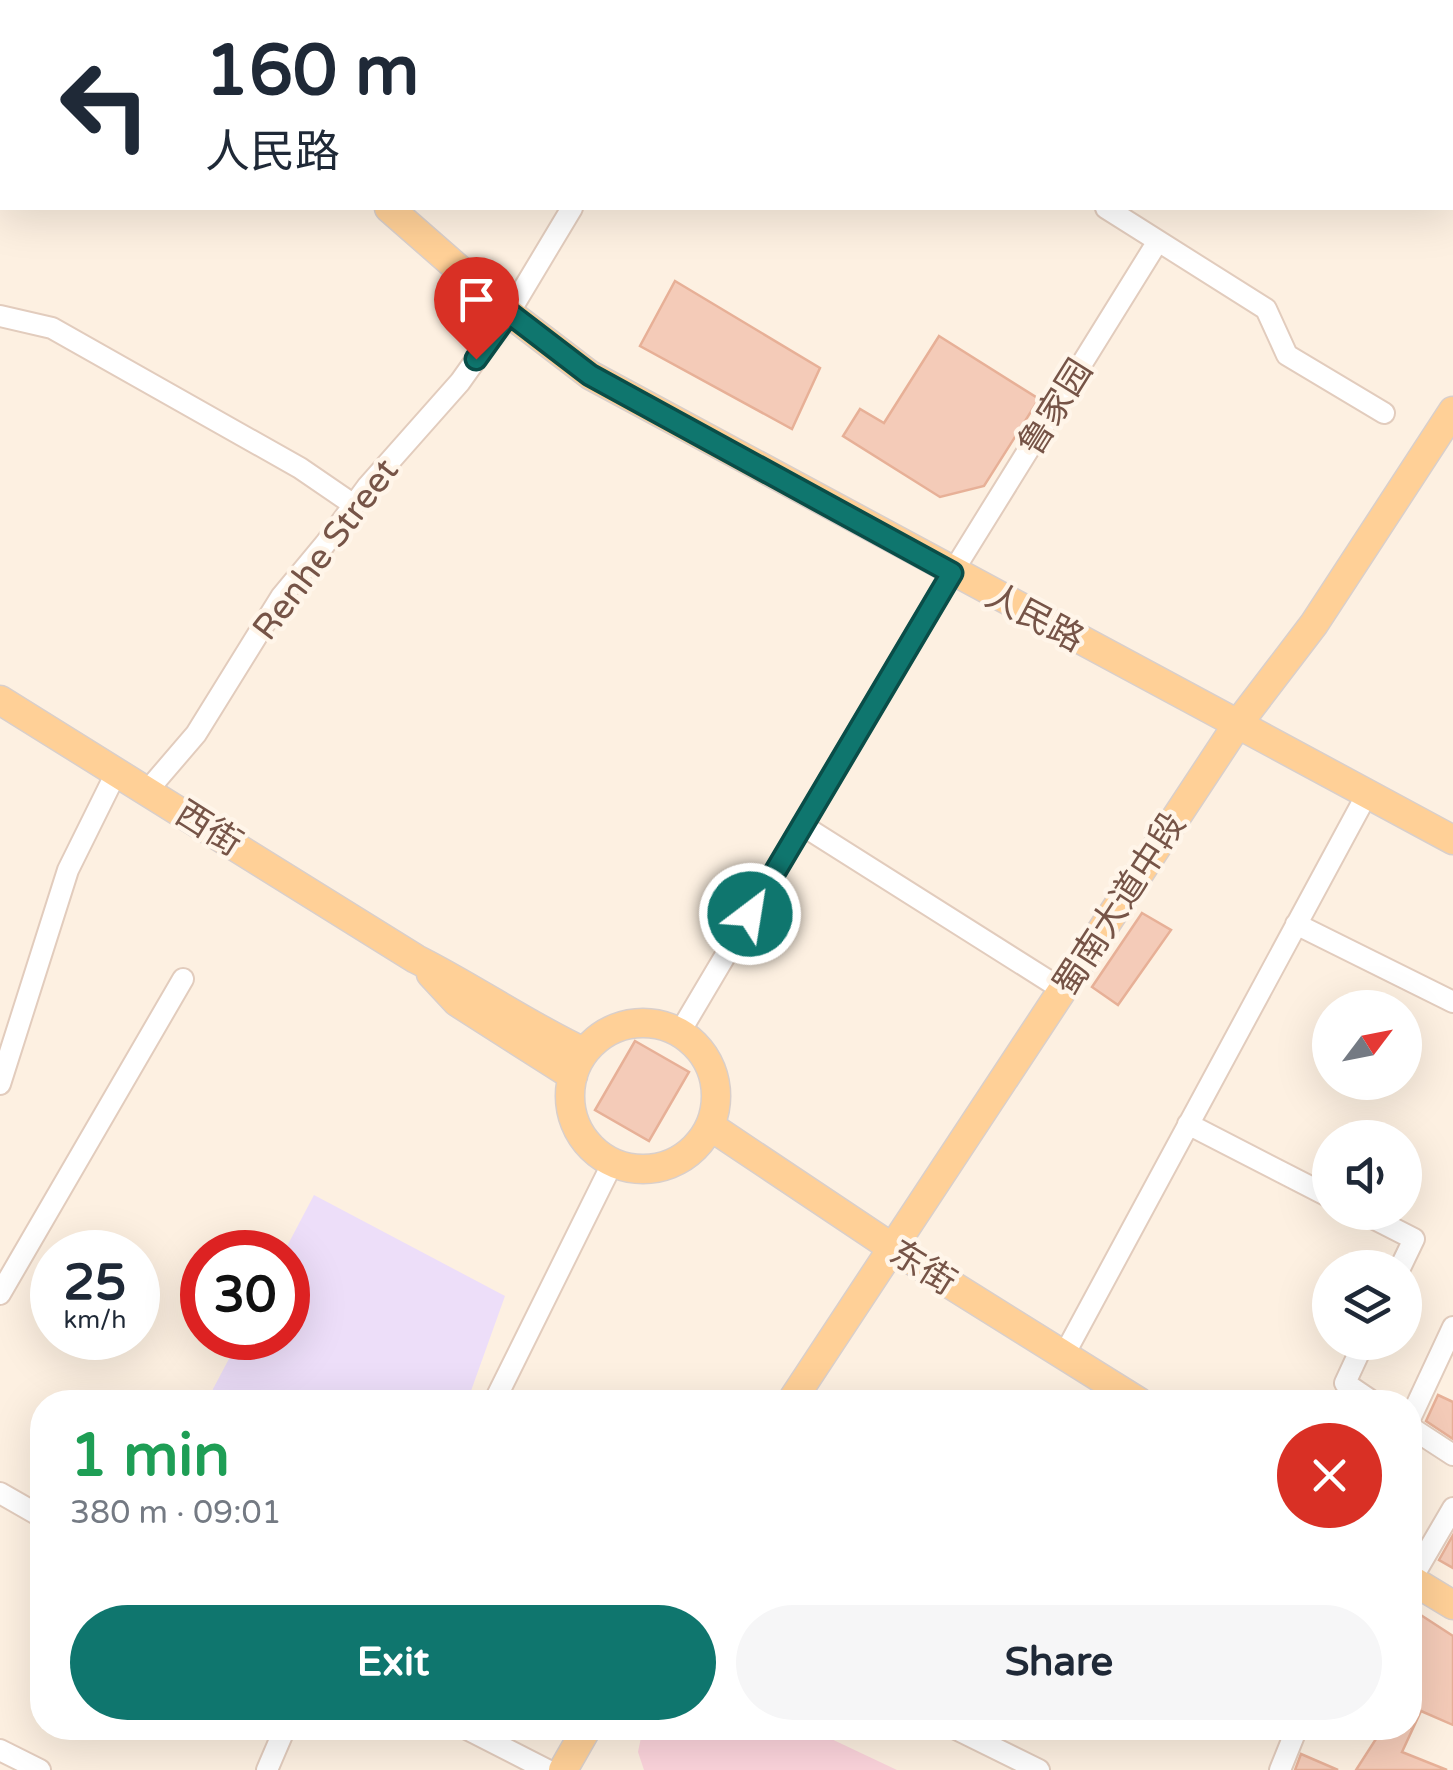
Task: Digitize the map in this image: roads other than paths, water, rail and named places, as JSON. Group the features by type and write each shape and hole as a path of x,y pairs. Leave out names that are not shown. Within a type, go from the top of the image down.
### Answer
{"main road":[{"name":"人民路","path":"390,210 509,313 590,375 1453,840"},
{"name":"蜀南大道中段","path":"799,1390 1237,725 1314,624 1453,410"},
{"name":"西街","path":"0,700 416,959 458,1002 578,1064"},
{"path":"646,1022 680,1032 699,1048 712,1070 716,1087 710,1126 698,1144 679,1160 638,1169 612,1162 583,1138 572,1114 578,1064 612,1028 646,1022"},
{"name":"东街","path":"710,1126 894,1249 1120,1390"},
{"path":"1422,1587 1453,1605"},
{"path":"562,1770 580,1740"}],"street":[{"name":"Renhe Street","path":"148,790 196,734 281,596 354,504 460,382 509,313 571,210"},
{"path":"1109,210 1266,310 1287,355 1384,413"},
{"name":"鲁家园","path":"680,1032 952,573 1158,241"},
{"path":"0,316 52,328 300,468 354,504"},
{"path":"0,1084 68,870 118,771"},
{"path":"1064,1355 1367,794"},
{"path":"802,825 1063,990"},
{"path":"1296,924 1453,1002"},
{"path":"0,1294 182,979"},
{"path":"1188,1124 1312,1187"},
{"path":"500,1390 612,1162"},
{"path":"1395,1230 1414,1240 1409,1250"},
{"path":"1422,1393 1453,1327"},
{"path":"1355,1390 1345,1383 1356,1360"},
{"path":"1422,1435 1453,1455"},
{"path":"0,1493 30,1510"},
{"path":"1422,1561 1453,1508"},
{"path":"268,1770 280,1740"},
{"path":"481,1740 508,1762 548,1770"},
{"path":"995,1740 1039,1770"},
{"path":"1280,1770 1292,1740"},
{"path":"0,1750 40,1770"}]}
